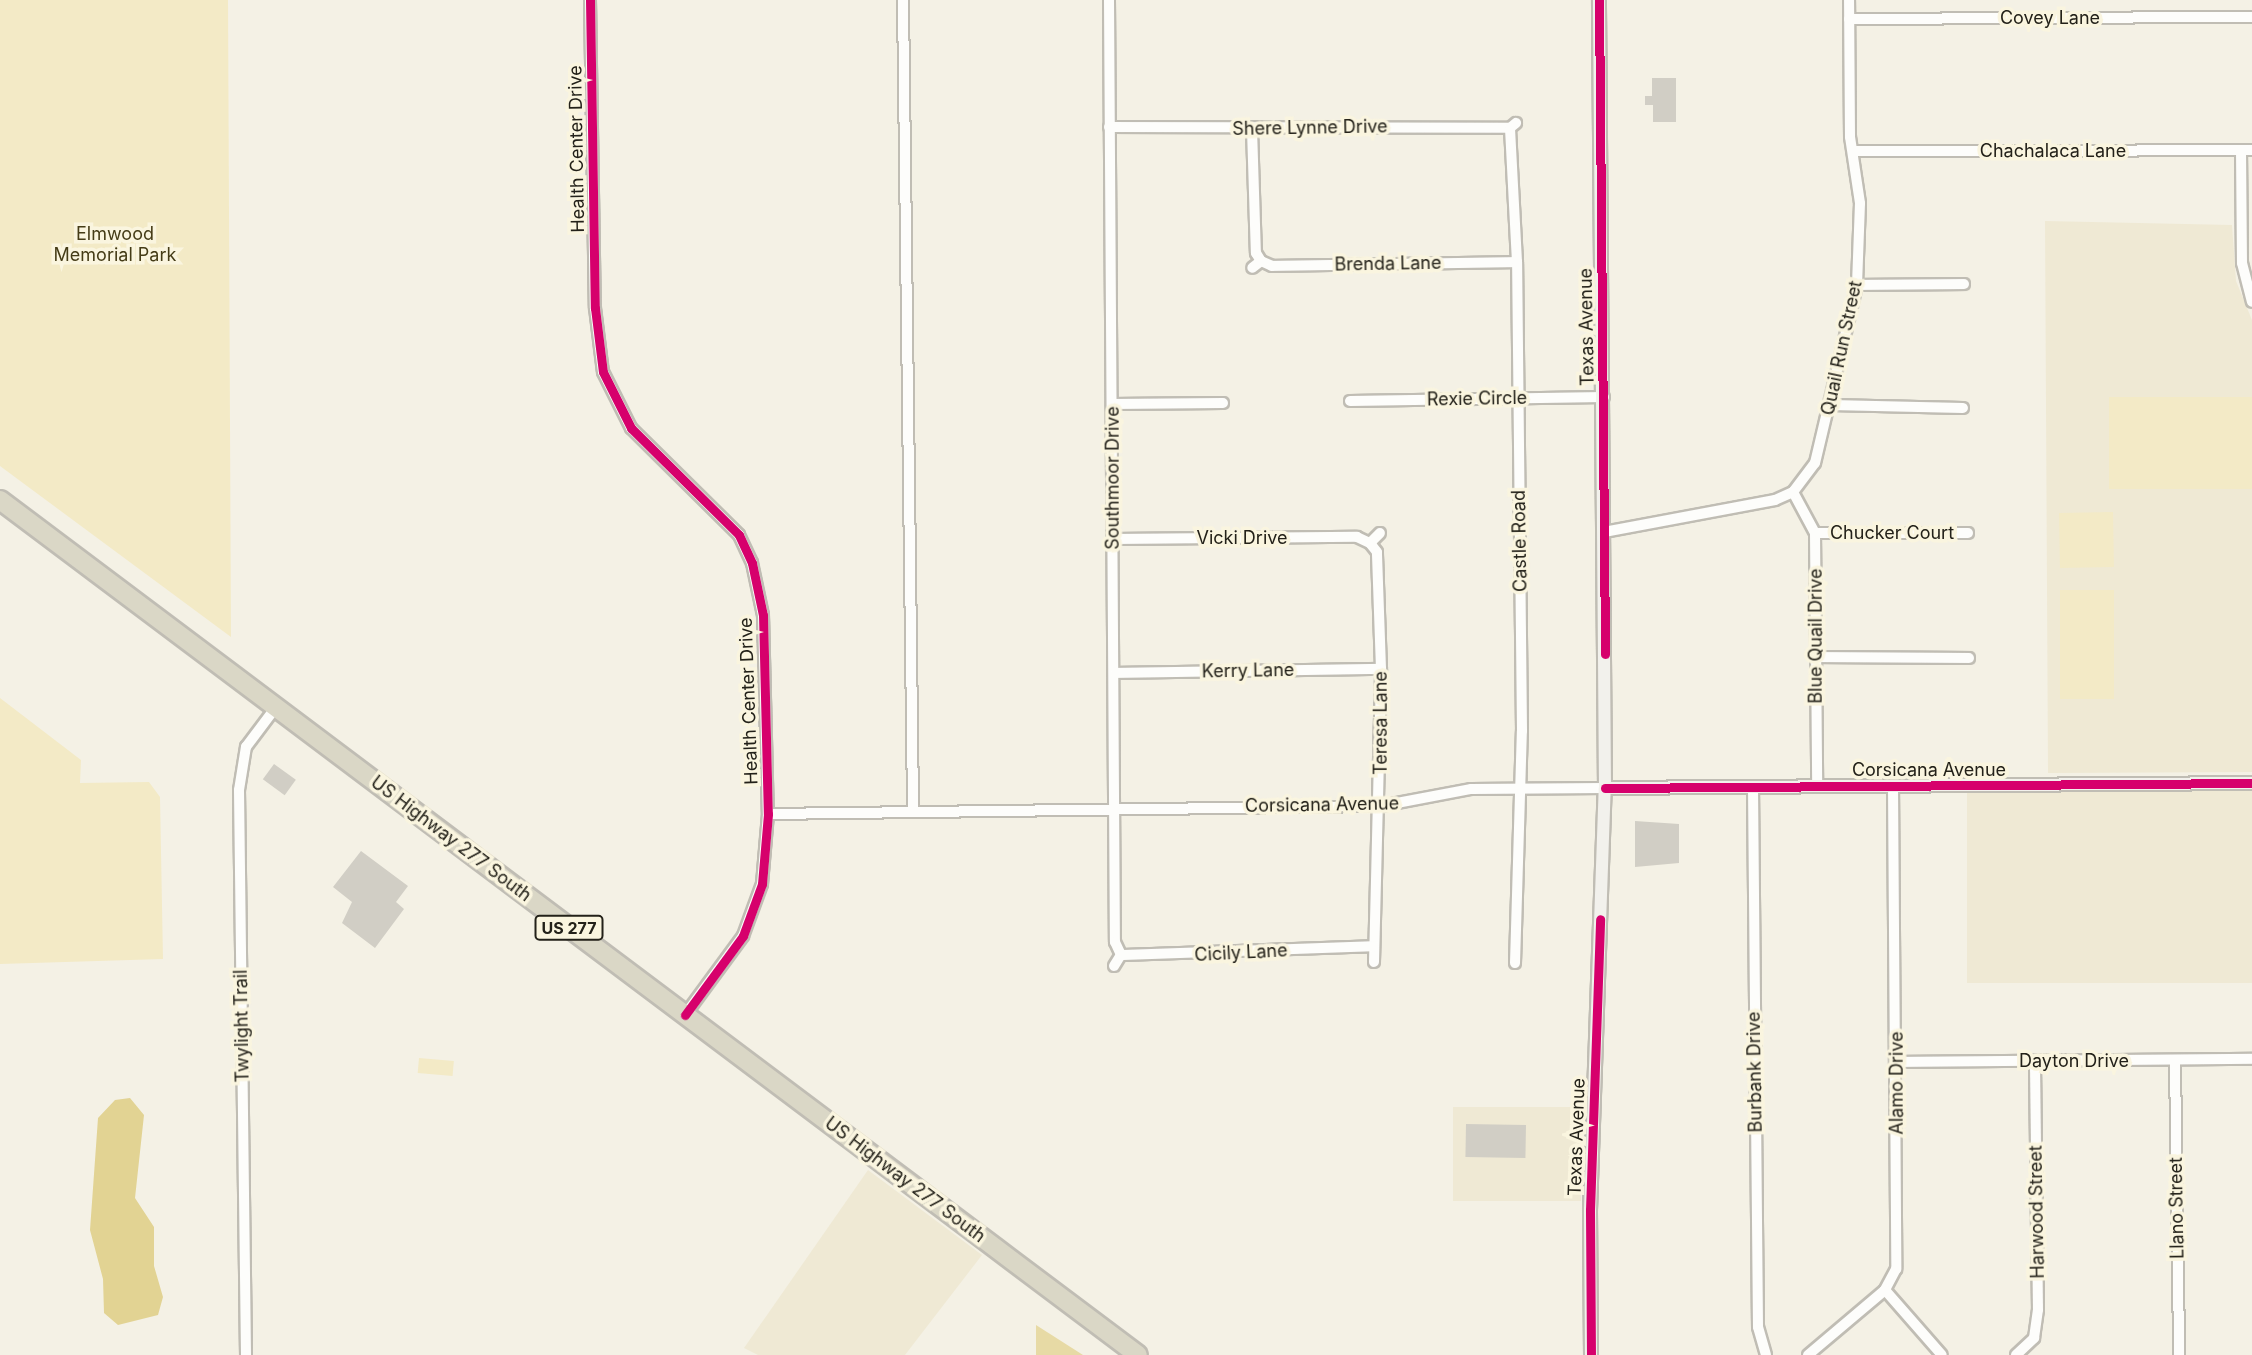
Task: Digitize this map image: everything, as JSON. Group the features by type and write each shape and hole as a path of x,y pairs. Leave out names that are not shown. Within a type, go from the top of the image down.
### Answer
{"highway":[{"name":"US Highway 277 South","path":"0,500 1138,1355"}],"street":[{"name":"Health Center Drive","path":"590,0 595,308 603,372 631,428 721,512 752,562 767,671 767,852 754,912 743,936 684,1015"},
{"path":"904,0 913,811"},
{"name":"Southmoor Drive","path":"1109,0 1116,673 1115,942 1121,955"},
{"name":"Texas Avenue","path":"1591,1355 1590,1210 1605,788 1599,0"},
{"name":"Quail Run Street","path":"1793,492 1815,463 1831,405 1857,285 1860,203 1853,151 1849,0"},
{"name":"Covey Lane","path":"1849,19 2252,18"},
{"name":"Shere Lynne Drive","path":"1109,127 1252,129 1513,125"},
{"name":"Castle Road","path":"1513,125 1517,262 1520,787 1515,963"},
{"path":"1252,129 1261,261 1252,268"},
{"path":"2247,150 2242,263 2252,302"},
{"name":"Chachalaca Lane","path":"1853,151 2247,150"},
{"name":"Brenda Lane","path":"1261,261 1272,266 1517,262"},
{"path":"1857,285 1964,284"},
{"name":"Rexie Circle","path":"1350,401 1604,397"},
{"path":"1112,404 1223,403"},
{"path":"1831,405 1963,408"},
{"path":"1604,532 1652,527 1705,509 1762,505 1793,492"},
{"name":"Blue Quail Drive","path":"1793,492 1815,533 1817,787"},
{"path":"1370,543 1380,533"},
{"name":"Chucker Court","path":"1815,533 1968,533"},
{"name":"Vicki Drive","path":"1113,539 1357,537 1370,543"},
{"name":"Teresa Lane","path":"1370,543 1377,552 1381,669 1381,806 1374,962"},
{"path":"1816,657 1969,658"},
{"name":"Kerry Lane","path":"1116,673 1381,669"},
{"name":"Twylight Trail","path":"246,1355 239,790 246,747 276,707"},
{"name":"Corsicana Avenue","path":"768,814 1381,806 1471,789 1520,787 2252,783"},
{"name":"Alamo Drive","path":"1885,1290 1896,1269 1897,1062 1893,786"},
{"name":"Burbank Drive","path":"1753,787 1758,1327 1766,1355"},
{"name":"Cicily Lane","path":"1121,955 1374,946"},
{"path":"1114,966 1121,955"},
{"name":"Dayton Drive","path":"1897,1062 2252,1059"},
{"name":"Llano Street","path":"2175,1060 2179,1355"},
{"name":"Harwood Street","path":"2016,1355 2034,1338 2038,1310 2035,1061"},
{"path":"1808,1355 1885,1290 1942,1355"}],"shaded area":[{"path":"2045,221 2232,225 2236,281 2252,320 2252,772 2048,773"},
{"path":"1967,789 2252,789 2252,983 1967,983"},
{"path":"130,1098 144,1115 135,1198 154,1227 154,1266 163,1297 158,1315 118,1325 104,1313 103,1279 90,1230 98,1118 115,1100"},
{"path":"1453,1107 1581,1107 1581,1201 1453,1201"},
{"path":"868,1170 982,1255 905,1355 758,1355 744,1348"},
{"path":"1036,1325 1083,1355 1036,1355"}],"green space":[{"name":"Elmwood Memorial Park","path":"0,0 228,0 231,637 0,466"},
{"path":"2109,397 2252,397 2252,489 2109,489"},
{"path":"2113,512 2114,567 2060,568 2059,513"},
{"path":"2060,590 2114,590 2114,699 2060,699"},
{"path":"0,698 81,760 80,783 149,782 160,797 163,959 0,964"},
{"path":"419,1058 454,1061 453,1076 418,1073"}],"building":[{"path":"1652,78 1676,78 1676,122 1653,122 1653,105 1645,105 1645,96 1652,96"},
{"path":"274,764 296,780 285,795 263,779"},
{"path":"1635,821 1679,824 1679,863 1635,867"},
{"path":"361,851 408,886 396,902 404,909 375,948 342,923 352,902 333,887"},
{"path":"1466,1124 1526,1125 1525,1158 1465,1157"}],"cycle path":[{"path":"590,0 595,308 603,372 631,428 739,535 752,563 763,615 768,814 762,884 743,936 685,1015"},
{"path":"1599,0 1605,654"},
{"path":"1605,788 2252,783"},
{"path":"1591,1355 1590,1210 1600,919"}]}
